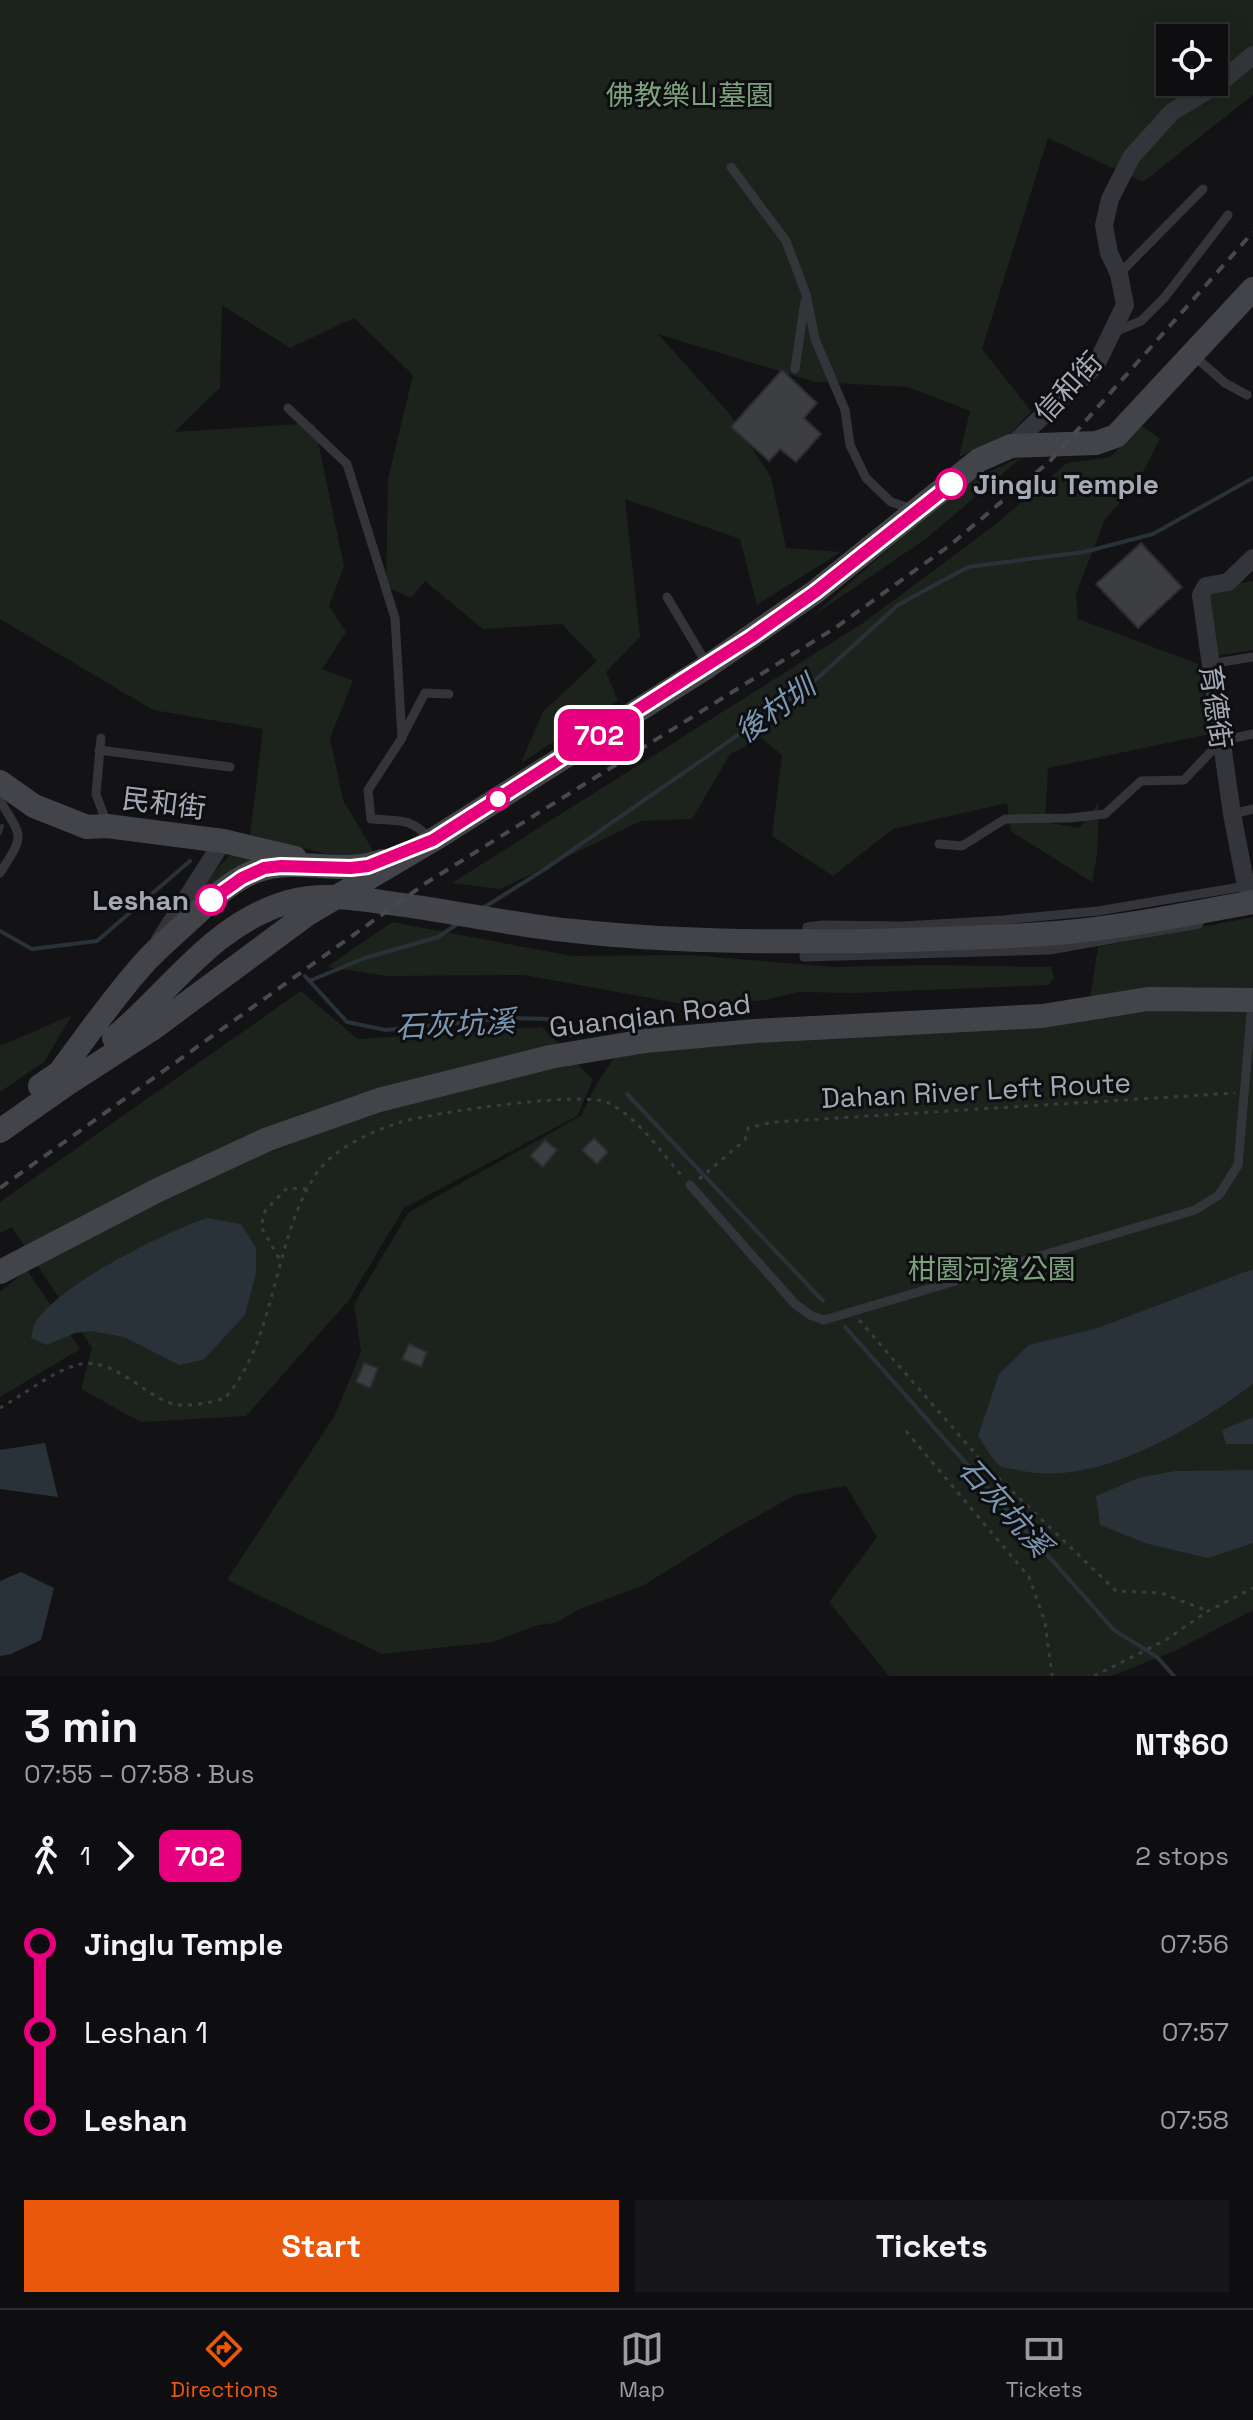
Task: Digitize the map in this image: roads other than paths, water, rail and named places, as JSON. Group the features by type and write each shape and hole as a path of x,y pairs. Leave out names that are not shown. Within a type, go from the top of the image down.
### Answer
{"street":[{"name":"信和街","path":"1021,445 1096,365 1125,305 1104,225 1110,199 1132,156 1172,112 1221,82 1253,55"},
{"path":"0,1114 152,1029 306,915 433,840 708,666 815,592 979,460 1021,445 1107,441 1116,436 1253,289"},
{"name":"育德街","path":"1251,891 1232,814 1201,595 1202,589 1228,582 1253,558"},
{"name":"民和街","path":"0,782 34,806 87,827 107,826 223,841 328,866"},
{"path":"146,961 202,908 242,878 264,868 368,866 433,840"},
{"path":"66,1076 146,961 223,841"},
{"path":"0,1131 138,1018 204,949 258,915 305,899 353,898 590,932 764,943 951,939 1092,929 1251,891"},
{"name":"Guanqian Road","path":"0,1272 158,1190 268,1139 379,1100 550,1057 645,1041 755,1031 1042,1016 1148,999 1253,1000"}],"lane":[{"path":"731,167 786,241 806,294 815,339 845,410 850,445 866,478 891,502 919,511"},
{"path":"1119,274 1203,189"},
{"path":"1111,333 1141,321 1165,297 1228,215"},
{"path":"795,369 806,294"},
{"path":"1193,355 1225,383 1247,395"},
{"path":"288,408 347,464 395,618 402,738"},
{"path":"667,597 708,666"},
{"path":"1210,664 1253,657"},
{"path":"433,840 417,825 371,819 368,790 402,738 425,693 449,694"},
{"path":"939,844 962,846 1005,819 1105,814 1141,781 1184,780 1221,741 1253,734"},
{"path":"101,738 96,794 107,826"},
{"path":"99,750 230,767"},
{"path":"0,801 16,825 20,838 14,854 0,873"},
{"path":"1232,814 1253,809"},
{"path":"1251,891 1003,920 904,926 807,927 804,957 1049,950 1181,928 1253,912"},
{"path":"690,1185 795,1304 824,1320 1195,1210 1219,1195 1238,1165 1253,1000"}],"waterway":[{"name":"後村圳","path":"483,908 545,869 810,685 898,605 968,567 1084,552 1153,534 1253,478"},
{"name":"石灰坑溪","path":"0,833 2,826"},
{"name":"石灰坑溪","path":"0,931 32,949 97,941 190,861"},
{"name":"後村圳","path":"309,981 365,958 438,937 459,923"},
{"name":"石灰坑溪","path":"305,976 347,1022 386,1030 510,1018 548,1019 571,1035"},
{"name":"石灰坑溪","path":"627,1094 823,1301"},
{"name":"石灰坑溪","path":"845,1327 1114,1630 1157,1657 1174,1676"}],"railway":[{"path":"0,1188 426,883 835,628 949,546 1050,461 1253,232"}],"place":[{"name":"Jinglu Temple","path":"951,484"},
{"name":"Leshan","path":"211,900"}],"park label":[{"name":"佛教樂山墓園","path":"690,95"},
{"name":"柑園河濱公園","path":"992,1269"}]}
